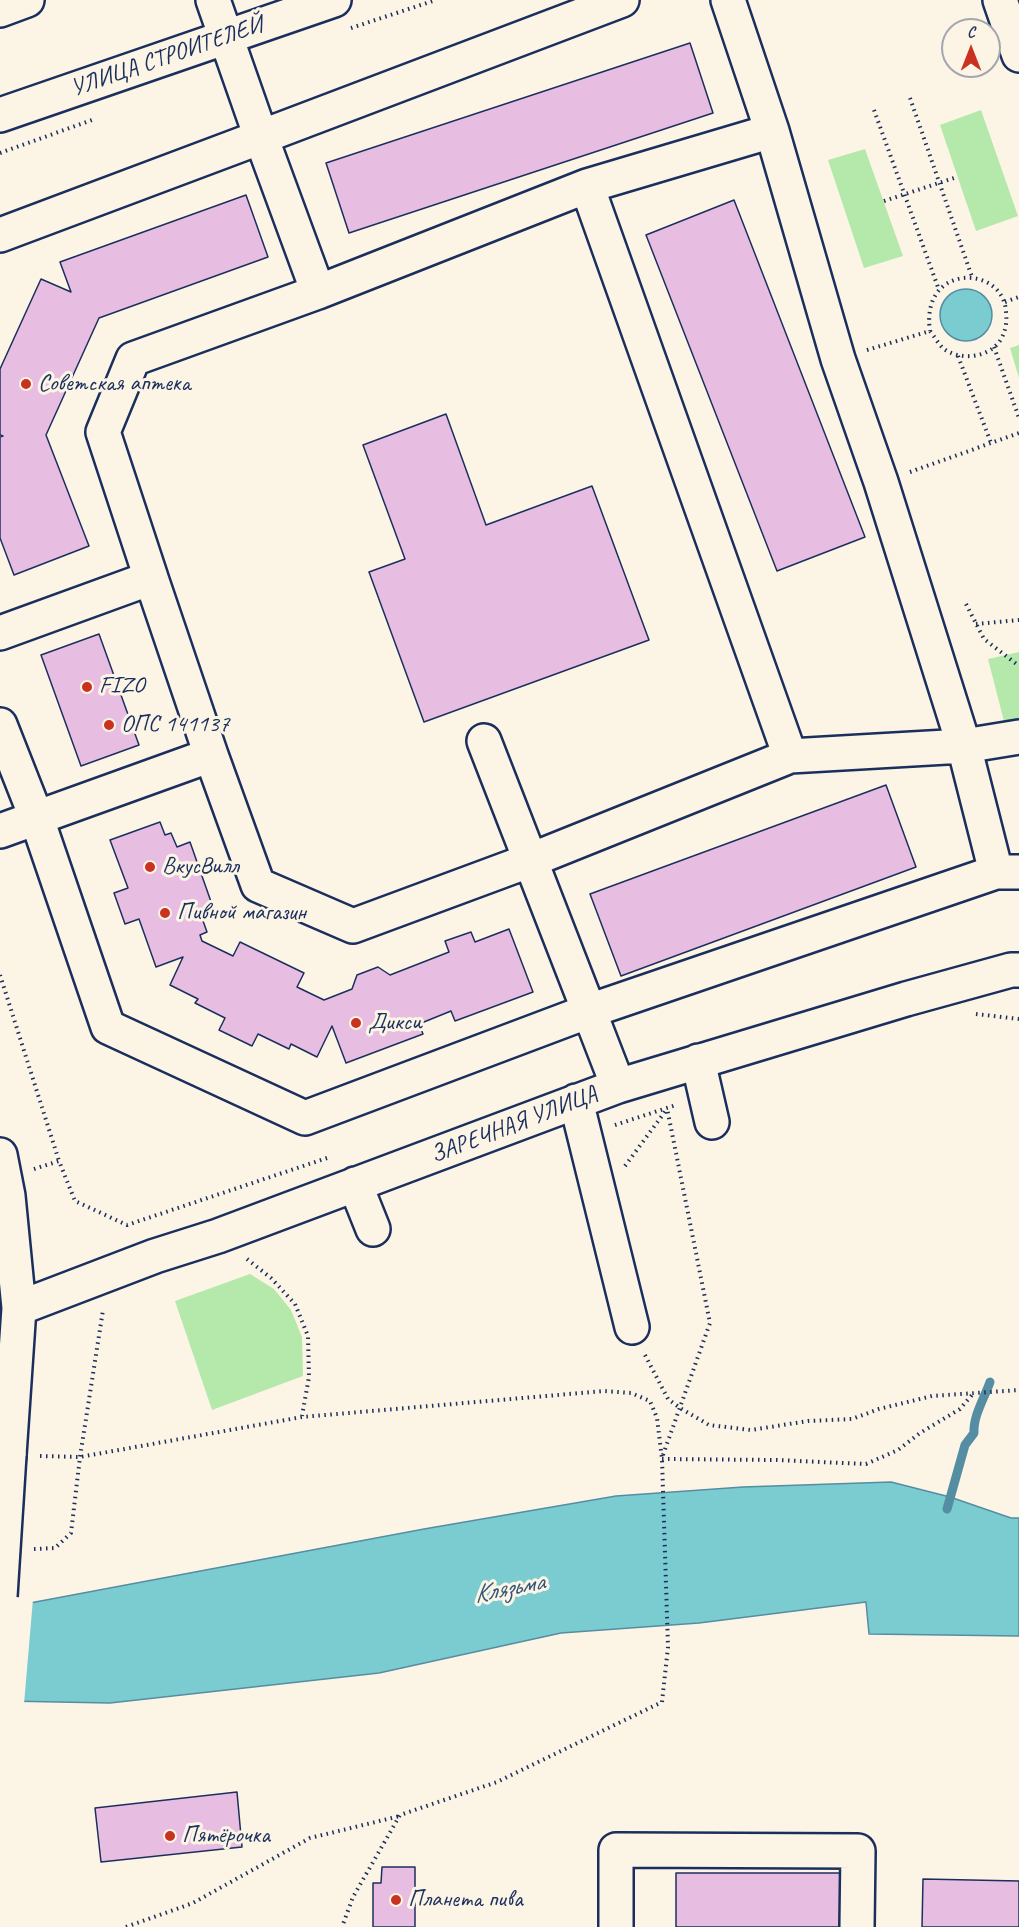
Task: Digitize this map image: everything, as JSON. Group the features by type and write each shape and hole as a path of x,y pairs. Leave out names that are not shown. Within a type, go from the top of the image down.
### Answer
{"street":[{"path":"0,10 27,0"},
{"path":"213,0 318,292"},
{"name":"УЛИЦА СТРОИТЕЛЕЙ","path":"0,115 334,0"},
{"path":"0,236 622,0"},
{"path":"0,725 37,819 108,1027 305,1118 589,1011 1007,872 964,746 881,482 838,359 772,131 728,0"},
{"path":"1000,0 1019,53"},
{"path":"772,131 587,186 318,292 134,359 103,432 211,755 258,885 353,926 531,860 790,756 964,746 1019,737"},
{"path":"587,186 790,756"},
{"path":"0,633 152,578"},
{"path":"484,741 618,1086"},
{"path":"0,831 211,755"},
{"name":"ЗАРЕЧНАЯ УЛИЦА","path":"19,1308 154,1256 219,1236 618,1086 906,999 1011,970 1019,970"},
{"path":"698,1061 709,1109"},
{"path":"576,1101 632,1327"},
{"path":"0,1596 20,1456 19,1308 3,1181"},
{"path":"355,1184 373,1229"},
{"path":"616,1927 616,1850 858,1851 857,1927"}],"path":[{"path":"910,98 972,277"},
{"path":"874,110 939,290"},
{"path":"884,201 957,177"},
{"path":"972,277 986,281 1000,293 1005,302 1007,324 1001,339 987,352 969,357 958,356 943,348 930,331 928,316 934,295 948,282 972,277"},
{"path":"1005,302 1019,297"},
{"path":"838,359 930,331"},
{"path":"994,347 1019,418"},
{"path":"958,356 991,443"},
{"path":"881,482 1019,433"},
{"path":"966,604 984,639 1019,666"},
{"path":"976,624 1019,620"},
{"path":"0,975 58,1161 75,1201 127,1225"},
{"path":"973,1013 1019,1019"},
{"path":"667,1108 709,1109"},
{"path":"601,1198 667,1108"},
{"path":"662,1459 710,1323 667,1108"},
{"path":"3,1181 58,1161"},
{"path":"219,1236 271,1278 295,1304 308,1336 309,1377 302,1417"},
{"path":"33,1549 55,1548 71,1533 80,1457 103,1310"},
{"path":"632,1327 650,1368 668,1399 709,1425 751,1430 808,1421 852,1419 879,1409 932,1396 1019,1390"},
{"path":"20,1456 80,1457 302,1417 604,1391 631,1393 650,1401 657,1418 662,1459 668,1647 662,1702 497,1782 400,1815 310,1838 193,1903 126,1927"},
{"path":"662,1459 866,1464 898,1450 920,1433 960,1409 972,1394"},
{"path":"342,1927 353,1897 400,1815"}],"green space":[{"path":"981,110 1018,216 976,231 940,125"},
{"path":"865,149 903,256 864,268 828,160"},
{"path":"1019,345 1019,378 1010,348"},
{"path":"1019,652 1019,730 1007,733 988,659"},
{"path":"250,1274 274,1289 291,1310 302,1337 303,1376 212,1410 175,1301"}],"water":[{"path":"961,289 971,289 985,296 992,315 985,334 971,341 961,341 951,337 944,330 940,320 940,310 944,300 951,293"},
{"name":"Клязьма","path":"891,1482 950,1497 1011,1518 1019,1518 1019,1636 869,1634 866,1602 699,1623 561,1633 379,1673 110,1703 6,1701 14,1606 424,1529 616,1496 743,1487"}],"pier":[{"path":"33,1599 24,1704 0,1705 0,1601 14,1603"}],"building":[{"path":"690,43 713,113 349,233 326,163"},
{"path":"246,195 268,257 99,318 46,435 89,546 14,575 0,538 0,437 3,436 0,435 0,369 41,279 71,292 60,262"},
{"path":"734,200 865,537 777,571 646,235"},
{"path":"446,414 486,525 592,486 649,640 424,722 369,572 405,559 363,445"},
{"path":"99,634 139,745 81,766 41,655"},
{"path":"886,785 916,867 621,976 590,894"},
{"path":"160,822 165,835 171,833 177,847 190,842 215,913 202,918 207,932 200,935 202,941 233,956 240,942 304,973 297,987 324,1000 352,989 357,975 378,967 390,975 449,952 445,941 471,932 475,942 509,929 533,992 455,1021 451,1011 419,1024 423,1034 346,1063 332,1026 317,1057 291,1044 289,1049 258,1034 252,1046 219,1030 225,1018 195,1003 198,999 170,985 183,957 156,967 139,919 125,924 114,893 128,888 110,840"},
{"path":"237,1792 242,1847 101,1862 95,1808"},
{"path":"382,1867 415,1867 415,1927 373,1927 373,1883 381,1883"},
{"path":"676,1873 840,1873 840,1927 676,1927"},
{"path":"923,1879 1019,1881 1019,1927 922,1927"}],"waterway":[{"path":"947,1509 965,1445 974,1433 977,1414 990,1382"}],"place":[{"name":"Советская аптека","path":"26,384"},
{"name":"FIZO","path":"87,687"},
{"name":"ОПС 141137","path":"109,725"},
{"name":"ВкусВилл","path":"150,867"},
{"name":"Пивной магазин","path":"165,913"},
{"name":"Дикси","path":"356,1023"},
{"name":"Пятёрочка","path":"170,1836"},
{"name":"Планета пива","path":"396,1900"}]}
